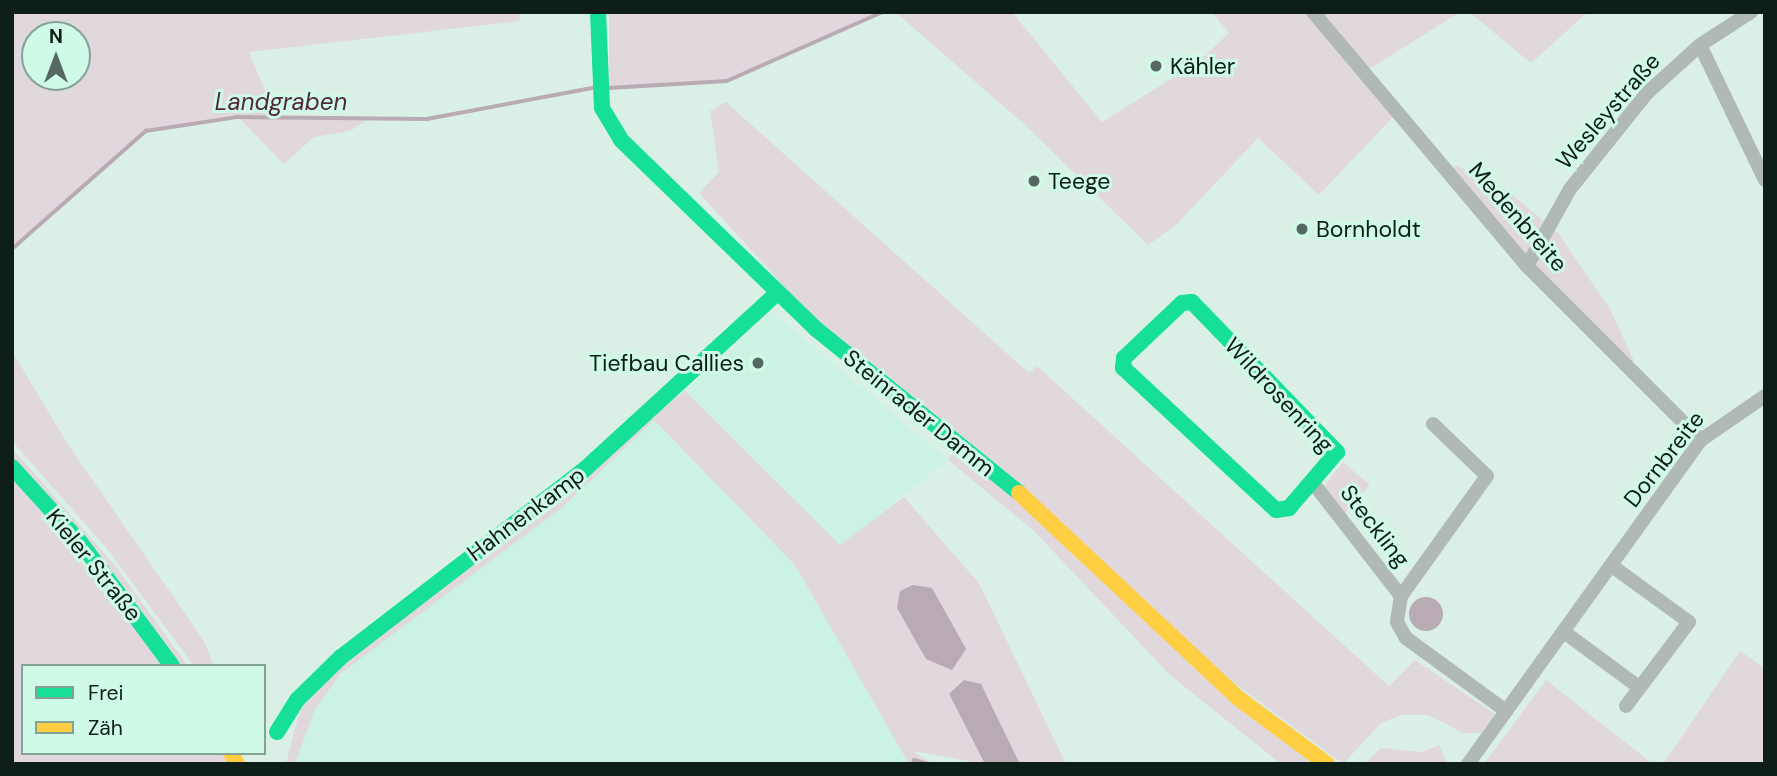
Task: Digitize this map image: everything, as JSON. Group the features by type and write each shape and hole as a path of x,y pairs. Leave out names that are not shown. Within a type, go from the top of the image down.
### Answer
{"main road":[{"name":"Steinrader Damm","path":"598,12 608,124 776,294 1036,507 1238,698 1327,764"},
{"name":"Hahnenkamp","path":"277,732 298,699 341,657 584,470 776,294"},
{"name":"Wildrosenring","path":"1192,302 1337,452 1314,484 1289,508 1276,510 1128,377 1124,358 1182,303 1192,302"},
{"name":"Kieler Straße","path":"12,467 80,542 171,664"}],"street":[{"name":"Medenbreite","path":"1313,12 1527,266 1701,440"},
{"name":"Wesleystraße","path":"1527,266 1553,215 1608,140 1700,45 1751,12"},
{"path":"1700,45 1765,180"},
{"name":"Dornbreite","path":"1468,764 1701,440 1765,396"},
{"path":"1433,424 1487,476 1401,596 1397,622 1406,638 1506,711"},
{"name":"Steckling","path":"1314,484 1401,596"},
{"path":"1612,566 1689,622 1626,706"},
{"path":"1564,632 1639,687"}],"shaded area":[{"path":"12,12 519,12 520,21 249,52 277,119 367,120 350,131 314,137 284,164 238,117 146,131 12,246"},
{"path":"609,12 883,12 727,81 609,88"},
{"path":"895,12 1012,12 1102,122 1198,62 1229,33 1212,12 1460,12 1360,75 1394,116 1319,195 1258,138 1175,226 1148,245 1024,124"},
{"path":"1469,12 1588,12 1531,63"},
{"path":"726,102 1029,373 1037,366 1389,686 1415,660 1495,714 1481,733 1463,733 1428,715 1401,715 1381,723 1343,764 1228,678 802,306 699,193 719,172 710,111"},
{"path":"1456,165 1509,192 1558,233 1610,309 1634,361 1627,363 1540,273 1452,169"},
{"path":"772,312 948,460 840,546 685,391"},
{"path":"12,351 69,446 204,641 213,664 193,664 108,550 12,441"},
{"path":"685,391 840,545 904,497 979,583 1066,764 1020,764 981,685 949,695 985,764 913,751 932,764 909,764 795,565 654,420 564,506 340,674 314,711 295,764 286,764 299,713 326,677"},
{"path":"654,420 795,565 909,764 292,764 307,713 355,657"},
{"path":"12,448 116,567 187,664 177,664 12,460"},
{"path":"955,450 1006,488 1312,764 1281,764 1170,675 1033,530 948,460"},
{"path":"1343,462 1370,485 1343,515 1322,489"},
{"path":"12,476 163,664 21,664 21,755 224,755 229,764 12,764"},
{"path":"913,585 932,588 966,649 952,670 926,659 897,608 900,591"},
{"path":"1426,597 1438,602 1443,614 1438,626 1426,631 1414,626 1409,614 1414,602"},
{"path":"1740,651 1765,668 1765,764 1663,764"},
{"path":"964,680 981,684 1020,764 985,764 949,694"},
{"path":"1546,680 1653,764 1484,764"},
{"path":"1439,745 1448,764 1364,764 1381,748 1422,752"}],"waterway":[{"name":"Landgraben","path":"609,88 727,81 883,12"},
{"name":"Landgraben","path":"12,249 146,131 238,117 427,119 593,88"},
{"path":"914,760 928,764"}],"traffic: fast":[{"path":"598,12 602,108 621,140 816,329 1019,493"},
{"path":"277,732 298,699 341,657 584,470 776,294"},
{"path":"1192,302 1337,452 1289,508 1276,510 1123,368 1124,358 1182,303 1192,302"},
{"path":"12,467 80,542 171,664"}],"traffic: slow":[{"path":"1019,493 1238,698 1327,764"},
{"path":"232,755 237,764"}],"place":[{"name":"Kähler","path":"1156,66"},
{"name":"Teege","path":"1034,181"},
{"name":"Bornholdt","path":"1302,229"},
{"name":"Tiefbau Callies","path":"758,363"}]}
